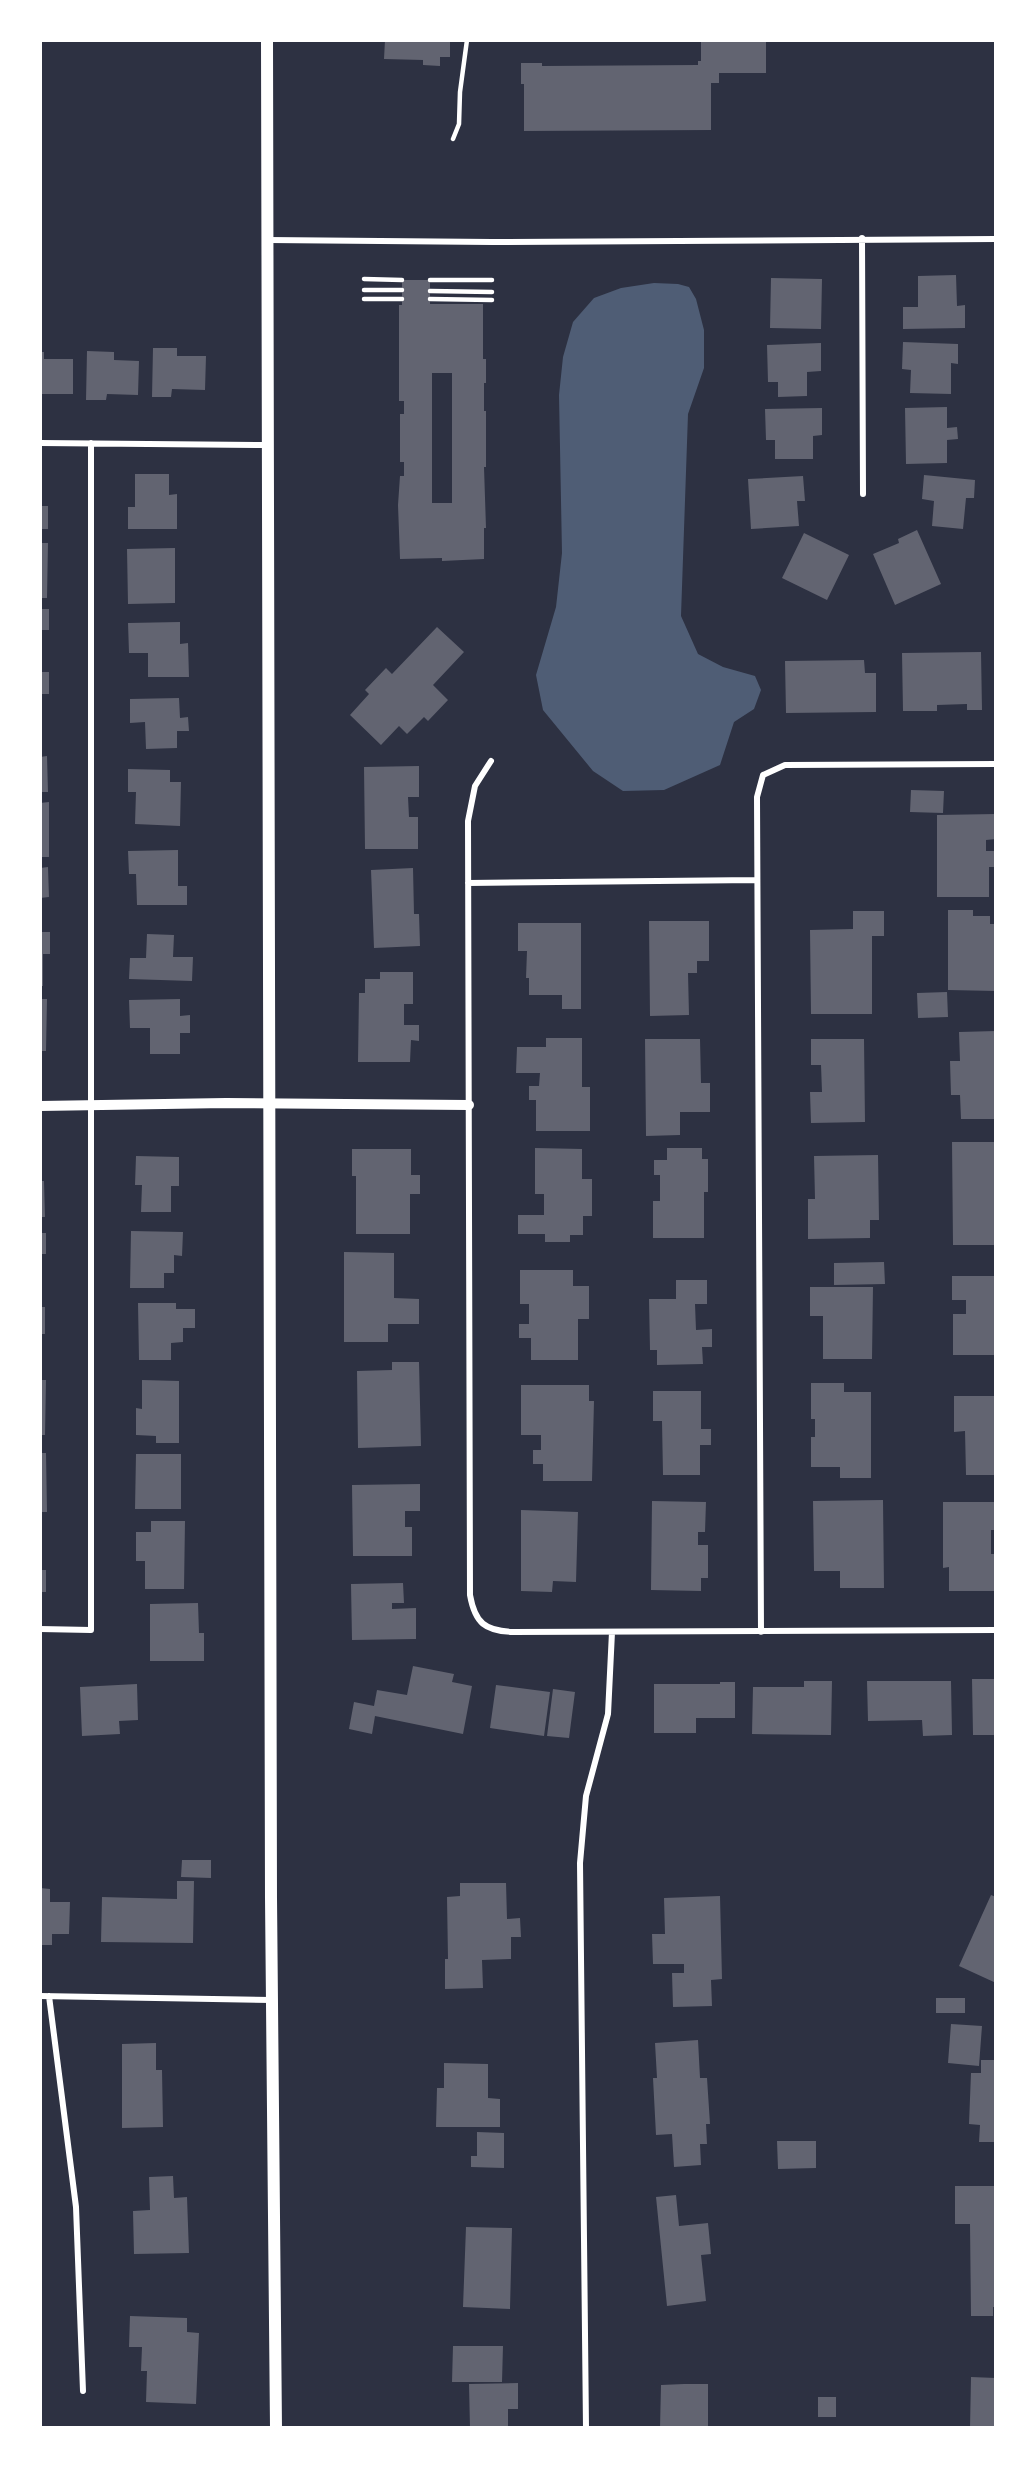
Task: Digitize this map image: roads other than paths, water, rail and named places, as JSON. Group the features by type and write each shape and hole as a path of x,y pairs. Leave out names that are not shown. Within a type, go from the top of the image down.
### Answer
{"main road":[{"path":"267,40 268,1103 276,2427"}],"street":[{"path":"862,238 863,494"},
{"path":"268,240 492,242 996,239"},
{"path":"40,442 268,446"},
{"path":"40,1629 91,1630 91,443"},
{"path":"491,761 475,786 470,804 468,883 470,1595 476,1617 483,1625 504,1632 996,1630"},
{"path":"761,1632 757,797 763,775 785,765 996,764"},
{"path":"468,883 758,880"},
{"path":"40,1106 268,1103 469,1105"},
{"path":"586,2427 580,1863 586,1796 608,1714 612,1632"},
{"path":"40,1996 272,2000"},
{"path":"49,1996 76,2207 83,2391"}],"lane":[{"path":"453,139 459,124 460,92 467,40"},
{"path":"364,279 402,280"},
{"path":"429,280 492,280"},
{"path":"364,290 402,290"},
{"path":"429,291 492,292"},
{"path":"364,299 402,299"},
{"path":"429,299 492,300"}],"water":[{"path":"654,283 689,287 696,299 704,330 704,368 688,414 681,616 698,654 723,667 755,676 761,690 754,709 734,722 720,765 664,790 623,791 593,771 543,710 536,675 556,607 562,553 559,395 563,357 573,322 594,298 621,288"}]}
